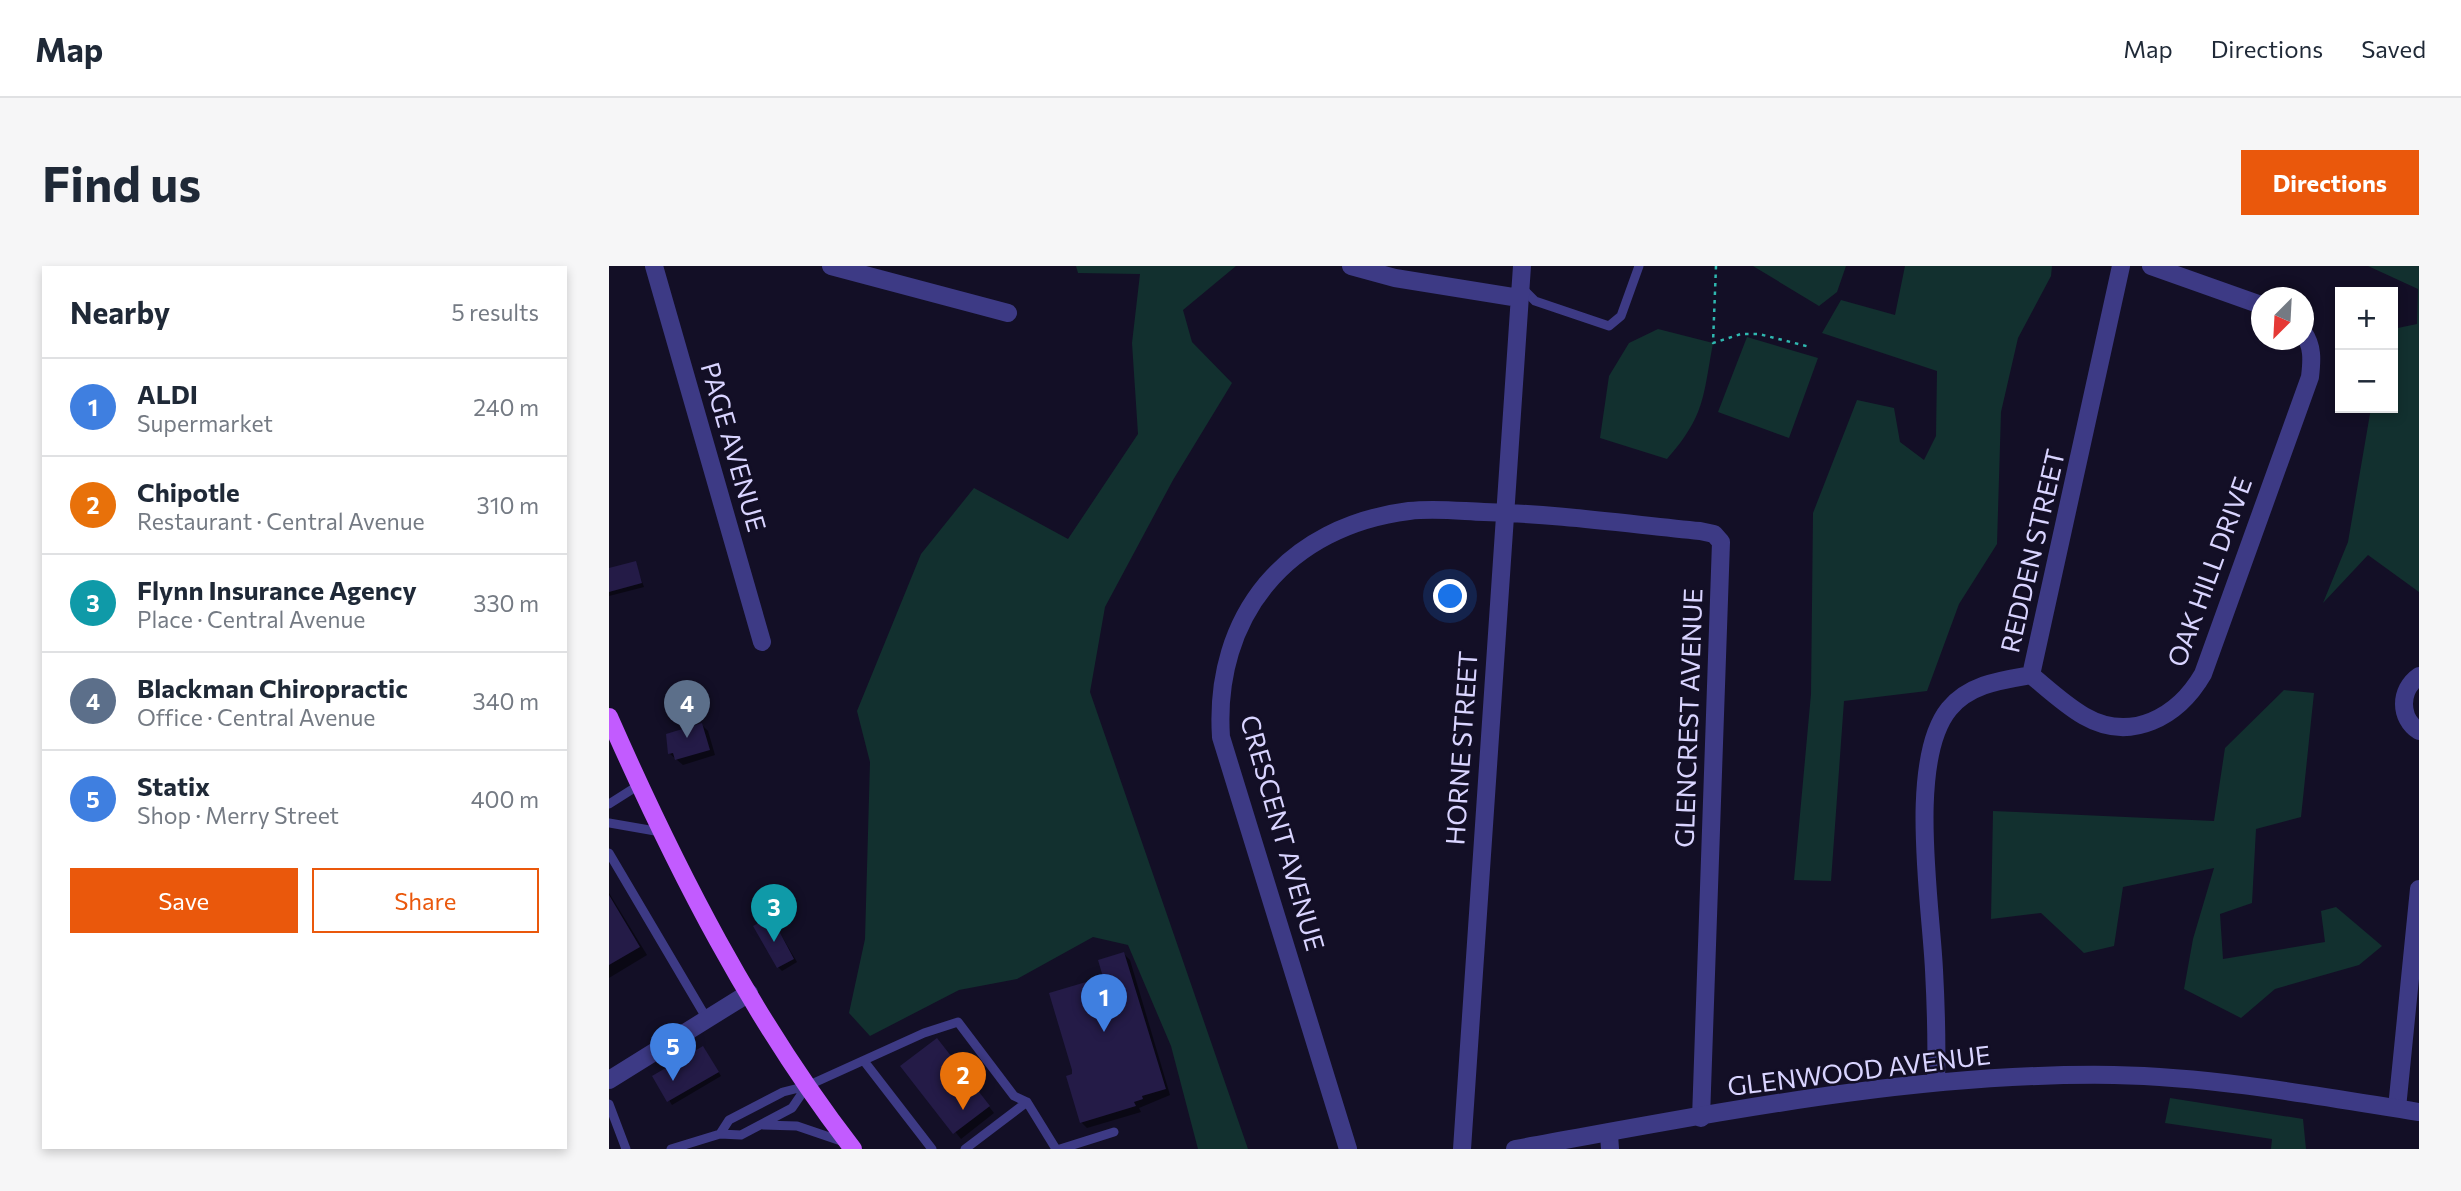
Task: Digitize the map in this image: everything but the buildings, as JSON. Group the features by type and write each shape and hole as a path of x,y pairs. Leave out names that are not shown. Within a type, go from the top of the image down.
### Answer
{"main road":[{"path":"609,717 695,902 807,1086 851,1146"}],"street":[{"name":"PAGE AVENUE","path":"654,266 762,642"},
{"path":"831,266 1008,313"},
{"path":"1351,266 1407,280 1520,293"},
{"name":"HORNE STREET","path":"1462,1149 1522,266"},
{"name":"REDDEN STREET","path":"1936,1082 1935,972 1926,790 1930,755 1941,721 1964,695 1999,681 2031,675 2121,266"},
{"path":"2151,266 2251,301"},
{"name":"OAK HILL DRIVE","path":"2031,675 2083,716 2117,728 2153,722 2173,711 2194,689 2203,674 2310,377 2311,350"},
{"name":"CRESCENT AVENUE","path":"1348,1149 1221,737 1219,703 1226,663 1238,627 1256,594 1281,567 1311,544 1344,527 1411,511 1504,512"},
{"name":"GLENCREST AVENUE","path":"1504,512 1700,531 1714,534 1721,542 1701,1118"},
{"path":"2419,676 2408,687 2404,708 2407,719 2419,732"},
{"path":"2397,1108 2419,889"},
{"path":"609,1080 748,993"},
{"name":"GLENWOOD AVENUE","path":"1515,1149 1610,1141 1701,1118 1936,1082 2039,1077 2149,1077 2295,1092 2419,1112"}],"lane":[{"path":"1520,293 1535,301 1609,326 1621,316 1639,266"},
{"path":"609,803 639,785"},
{"path":"609,823 661,832"},
{"path":"609,853 708,1020"},
{"path":"720,1134 729,1120 783,1092 807,1086 925,1033 957,1022 1014,1096 1027,1102 1058,1149 1114,1132"},
{"path":"864,1060 932,1149"},
{"path":"671,1149 720,1134 741,1135 792,1108 807,1086"},
{"path":"967,1149 1027,1102"},
{"path":"609,1104 626,1149"},
{"path":"761,1125 797,1126 851,1146"}],"path":[{"path":"1716,266 1713,343 1741,334 1759,334 1811,347"}],"green space":[{"path":"1076,266 1236,266 1183,310 1192,342 1232,383 1173,480 1105,607 1090,692 1248,1149 1198,1149 1171,1046 1128,945 1093,937 1017,979 959,990 870,1036 849,1013 865,939 870,762 857,711 921,554 974,488 1068,539 1138,434 1132,343 1140,274 1078,273"},
{"path":"1753,266 1846,266 1837,292 1819,306"},
{"path":"1905,266 2052,266 2051,276 2018,338 2001,412 1997,544 1959,604 1927,691 1844,701 1831,881 1794,880 1811,694 1813,513 1857,400 1894,408 1900,442 1924,460 1936,436 1937,371 1822,333 1841,300 1895,315"},
{"path":"2368,266 2419,266 2419,592 2368,555 2323,603 2348,542 2370,413 2398,413 2398,328 2417,324 2418,289"},
{"path":"1658,329 1713,343 1696,418 1667,459 1600,438 1609,376 1629,343"},
{"path":"1747,337 1818,358 1789,438 1718,412"},
{"path":"2284,690 2314,693 2301,817 2256,829 2252,903 2220,914 2223,959 2325,942 2321,911 2336,907 2382,946 2359,965 2275,989 2241,1018 2184,989 2193,939 2214,868 2123,887 2114,946 2084,953 2041,913 1991,919 1993,811 2214,821 2225,748"},
{"path":"2170,1098 2303,1119 2306,1149 2271,1149 2272,1139 2165,1123"}],"place":[{"name":"Blackman Chiropractic","path":"687,738"},
{"name":"Flynn Insurance Agency","path":"774,942"},
{"name":"ALDI","path":"1104,1032"},
{"name":"Statix","path":"673,1081"},
{"name":"Chipotle","path":"963,1110"}]}
